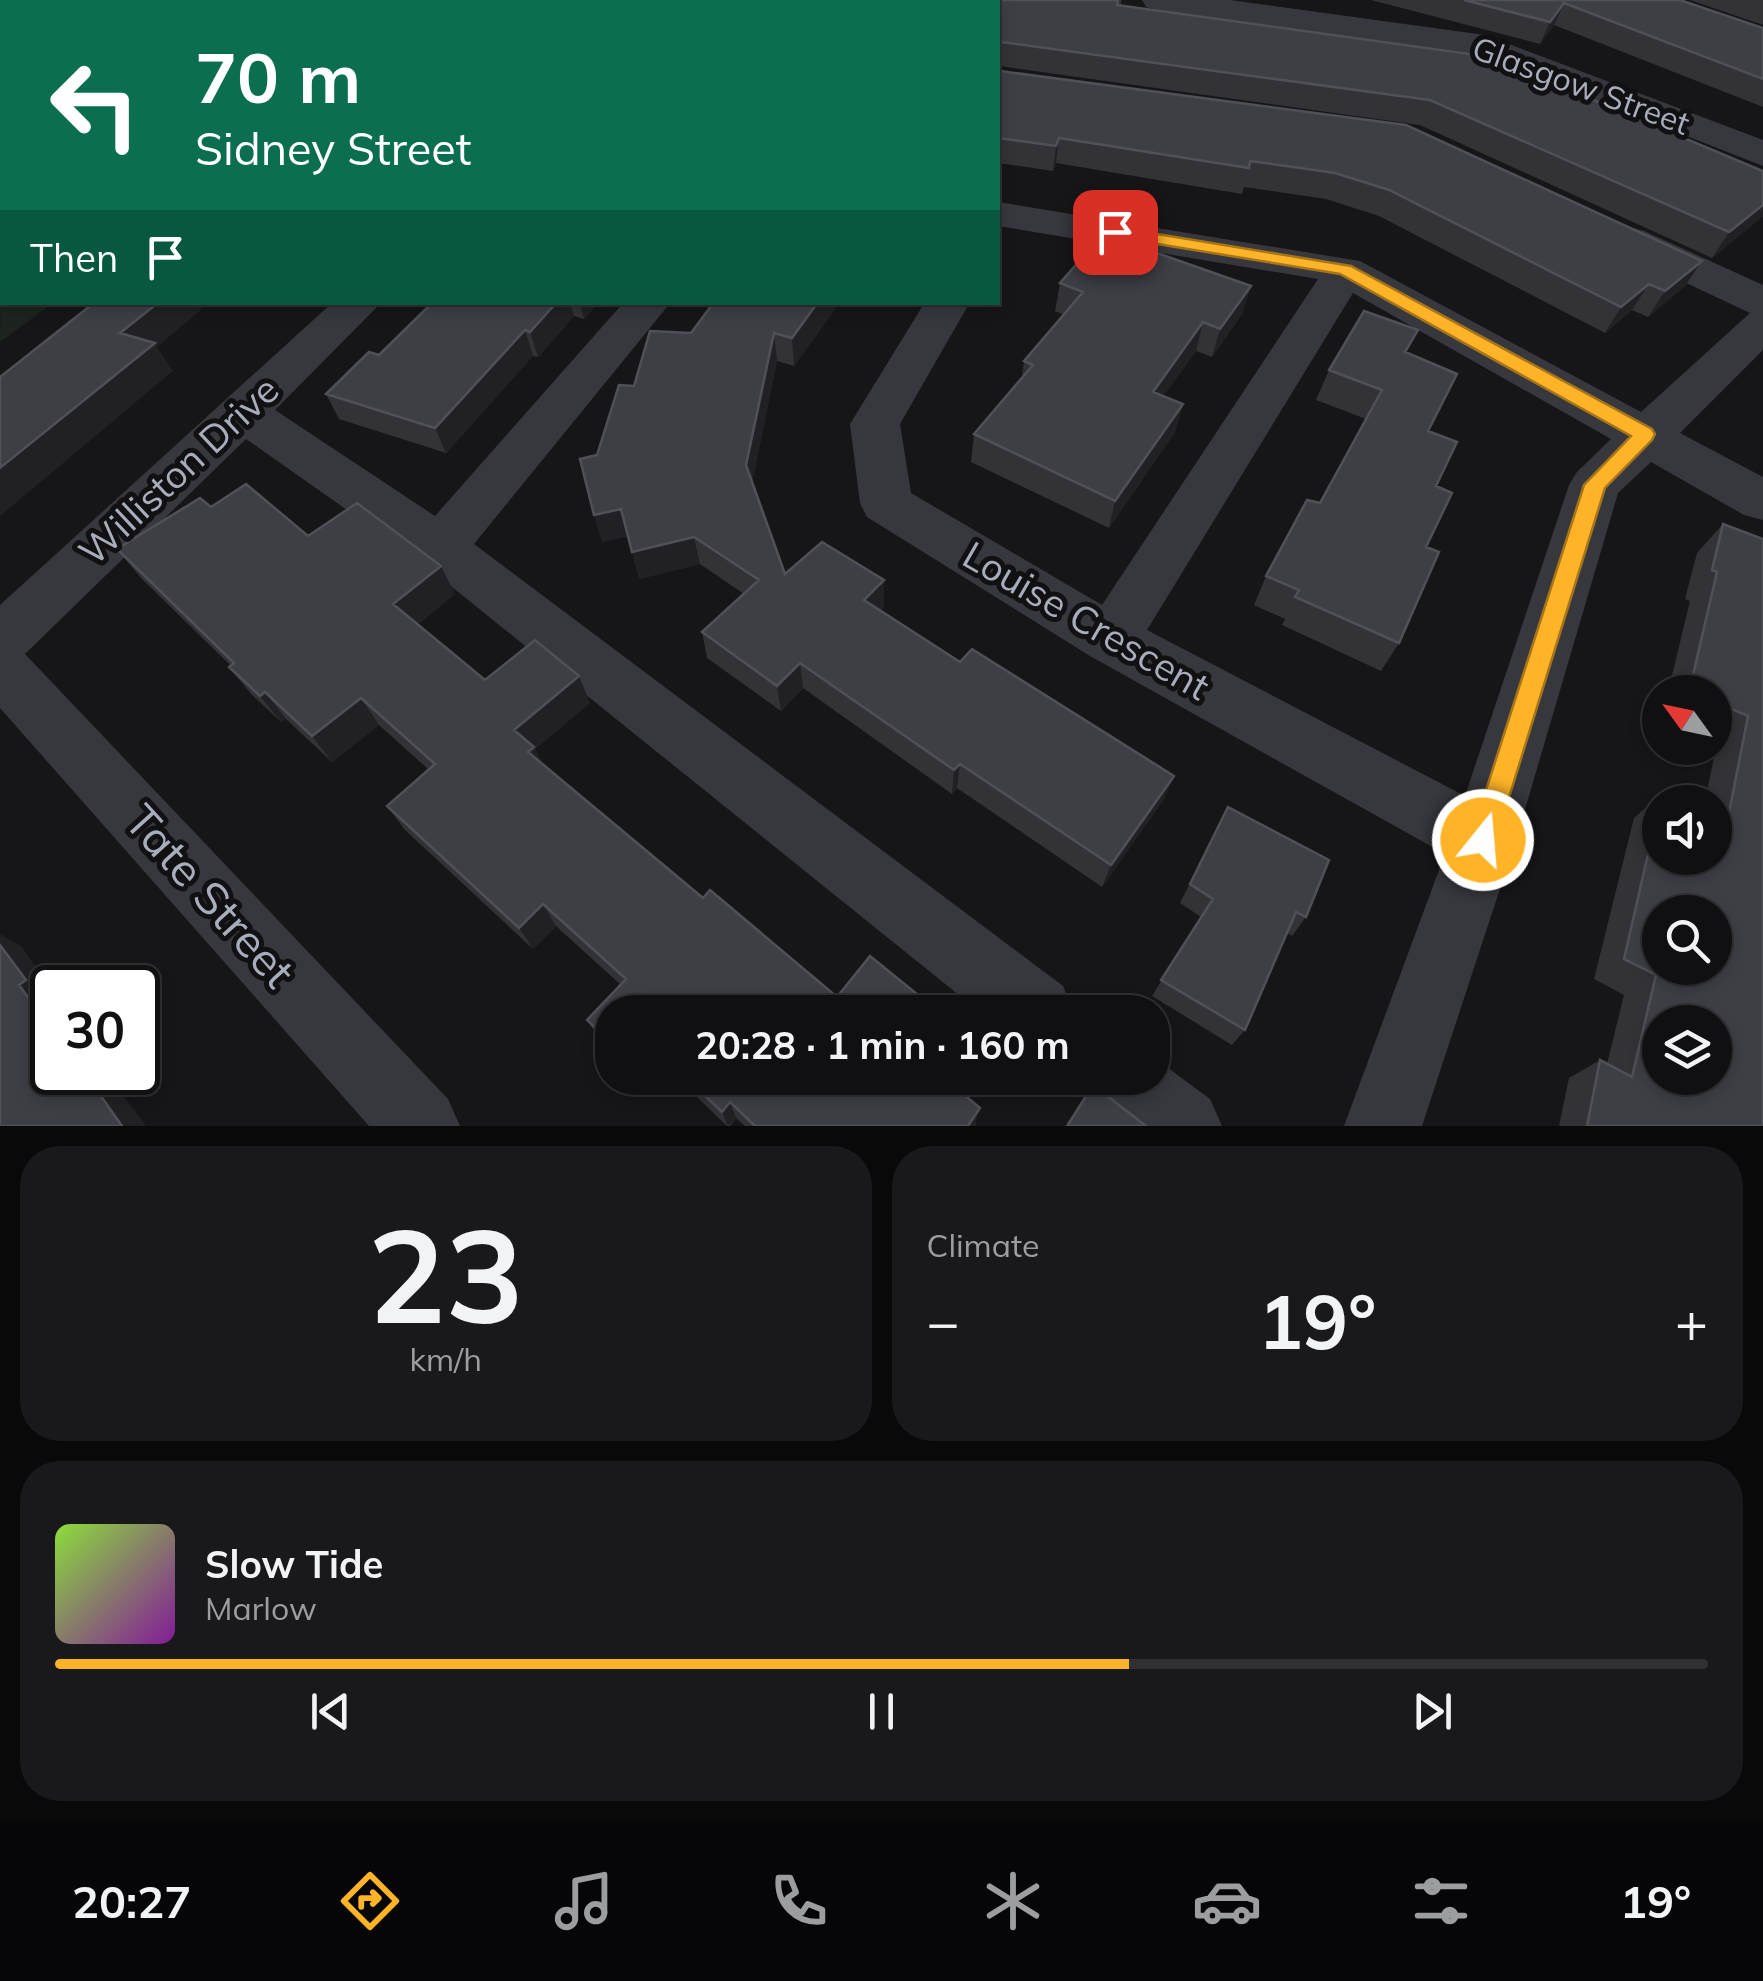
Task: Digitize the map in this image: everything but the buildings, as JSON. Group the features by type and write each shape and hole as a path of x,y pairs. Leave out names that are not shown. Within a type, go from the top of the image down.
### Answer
{"street":[{"name":"Glasgow Street","path":"1158,0 1486,45 1763,154"},
{"path":"1000,215 1345,270 1763,501"},
{"path":"1602,228 1763,302"},
{"path":"1111,639 1345,270"},
{"name":"Williston Drive","path":"0,640 357,305"},
{"path":"440,547 646,305"},
{"name":"Louise Crescent","path":"946,305 875,424 886,504 1111,639 1483,840"},
{"path":"1384,1126 1483,840 1595,485 1763,324"},
{"path":"241,410 440,547 1015,995"},
{"name":"Tate Street","path":"0,667 421,1126"},
{"path":"1142,1095 1183,1126"}],"shaded area":[{"path":"0,305 50,305 0,342"}],"route":[{"path":"1115,232 1345,270 1644,434 1595,485 1483,840"}]}
